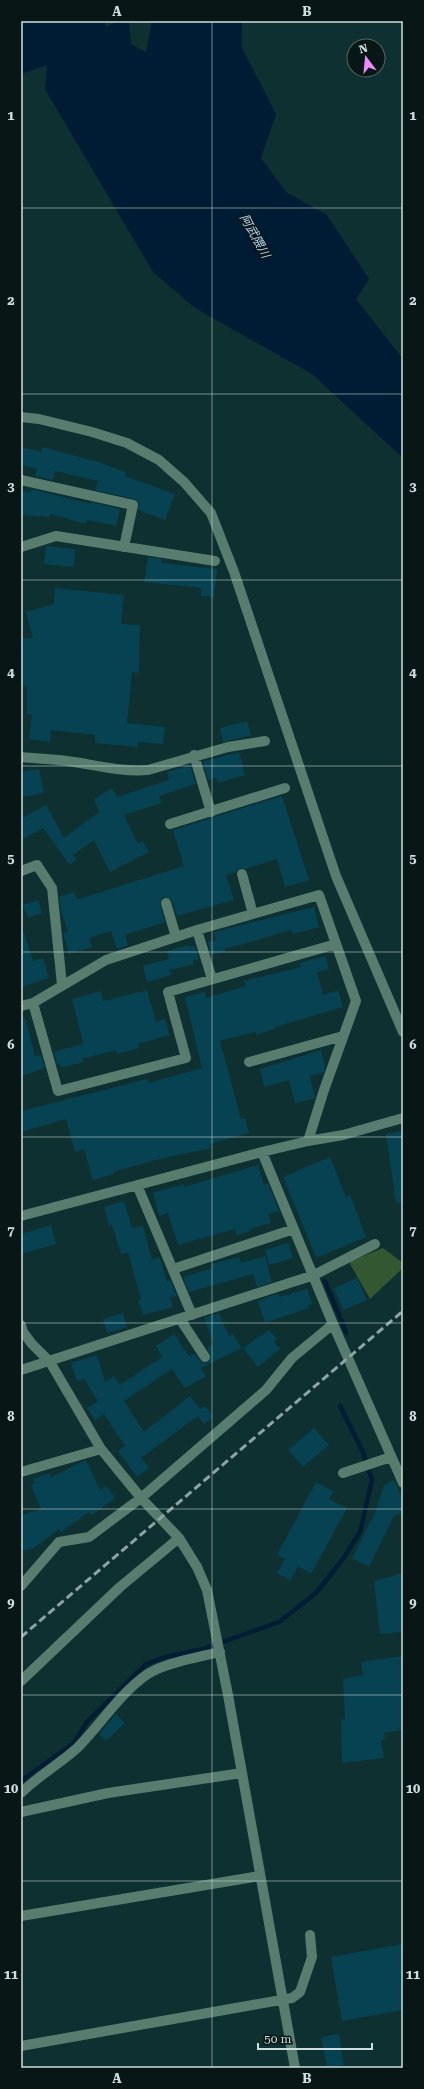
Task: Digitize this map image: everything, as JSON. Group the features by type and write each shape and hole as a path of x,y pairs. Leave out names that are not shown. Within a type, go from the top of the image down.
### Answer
{"street":[{"path":"21,416 92,432 127,443 159,460 184,482 211,513 234,572 336,876 403,1032"},
{"path":"21,480 133,505 124,547"},
{"path":"21,548 56,536 215,561"},
{"path":"21,757 72,762 115,770 136,771 148,770 194,755 228,747 264,741"},
{"path":"194,755 212,812"},
{"path":"170,824 285,788"},
{"path":"21,870 37,864 52,888 62,985"},
{"path":"242,874 253,914"},
{"path":"21,1006 33,1003 106,960 197,930 319,895 356,1001 308,1141"},
{"path":"166,903 176,937"},
{"path":"197,930 212,979"},
{"path":"33,1003 58,1090 186,1058 168,992 336,944"},
{"path":"249,1062 343,1036"},
{"path":"21,1216 262,1152 308,1141 343,1135 403,1118"},
{"path":"262,1152 314,1274 333,1324 403,1483"},
{"path":"137,1185 192,1315"},
{"path":"173,1268 294,1229"},
{"path":"21,1370 50,1362 314,1274 375,1244"},
{"path":"180,1319 205,1357"},
{"path":"21,1586 59,1542 89,1537 141,1498 266,1390 292,1358 333,1324"},
{"path":"21,1325 23,1332 32,1344 50,1362 101,1449 141,1498 179,1538 197,1567 207,1590 220,1652 295,2068"},
{"path":"21,1472 101,1449"},
{"path":"343,1473 392,1457"},
{"path":"21,1681 120,1587 179,1538"},
{"path":"21,1793 31,1782 75,1749 119,1701 145,1676 155,1670 170,1665 220,1652"},
{"path":"21,1812 108,1793 242,1773"},
{"path":"21,1916 260,1876"},
{"path":"21,2046 292,1998 300,1992 312,1958 310,1935"}],"green space":[{"path":"383,1248 403,1263 403,1268 370,1299 349,1262"}],"water":[{"name":"阿武隈川","path":"21,21 106,21 105,27 119,21 129,21 131,44 146,52 152,21 242,21 242,48 276,114 261,158 286,192 327,215 369,279 356,299 403,359 403,458 312,374 195,308 153,272 45,89 47,65 21,74"}],"building":[{"path":"21,447 41,452 43,447 98,462 126,472 125,476 175,494 165,520 138,510 139,503 135,499 95,490 98,481 55,471 53,480 35,476 37,469 21,465"},
{"path":"31,489 91,504 91,502 120,509 116,526 87,520 86,524 50,514 49,517 21,515 21,491 31,492"},
{"path":"46,546 75,549 74,567 44,564"},
{"path":"148,557 162,559 162,563 217,569 214,597 201,596 202,588 144,582"},
{"path":"55,588 124,595 121,624 140,625 139,673 132,672 127,723 165,727 163,744 138,742 138,747 95,743 95,735 51,730 50,742 29,739 32,714 27,714 27,686 21,686 23,638 33,638 26,612 54,604"},
{"path":"247,721 251,735 223,742 220,728"},
{"path":"239,752 245,775 218,783 216,778 208,780 203,762"},
{"path":"190,765 196,784 159,796 162,803 124,815 138,844 143,841 149,852 110,872 94,840 73,855 76,860 70,865 43,828 21,840 21,819 46,805 64,838 99,812 94,799 112,788 117,797 169,780 167,772"},
{"path":"39,769 44,793 21,797 21,772"},
{"path":"282,796 309,880 285,887 277,859 246,869 240,868 236,872 226,875 234,900 177,916 171,899 164,897 161,899 160,904 165,922 125,935 128,945 117,949 111,931 89,938 92,947 69,954 63,933 68,932 61,911 59,897 74,892 77,899 79,899 184,866 173,830"},
{"path":"38,900 42,913 28,918 23,905"},
{"path":"314,907 319,927 293,934 292,930 225,949 226,951 211,955 208,942 216,940 214,932"},
{"path":"21,932 24,932 33,961 43,958 49,978 21,987"},
{"path":"189,945 190,947 195,946 199,959 193,960 194,964 170,970 171,975 147,982 143,966 169,959 167,951"},
{"path":"325,956 329,969 317,972 323,995 338,990 343,1007 275,1027 275,1029 256,1035 255,1032 220,1041 241,1119 245,1118 249,1133 210,1144 211,1148 160,1159 113,1172 114,1174 93,1180 84,1149 75,1152 66,1119 21,1132 21,1111 147,1079 149,1083 202,1068 185,997 205,992 206,998 246,986 244,981 301,967 300,963"},
{"path":"147,990 156,1022 165,1019 170,1035 138,1044 139,1048 117,1054 116,1050 82,1059 83,1062 61,1068 60,1064 57,1065 54,1052 82,1044 83,1042 72,999 101,991 103,1001"},
{"path":"21,1018 25,1018 35,1056 41,1055 45,1068 21,1076"},
{"path":"321,1050 325,1067 324,1072 310,1076 315,1098 295,1103 289,1080 264,1087 260,1069"},
{"path":"403,1131 403,1202 396,1203 386,1134"},
{"path":"330,1157 346,1197 350,1195 366,1237 316,1258 283,1177"},
{"path":"258,1165 264,1185 268,1183 279,1211 268,1214 271,1223 250,1229 251,1231 237,1235 235,1229 178,1245 168,1213 159,1216 153,1193 183,1184 184,1187"},
{"path":"124,1201 132,1228 143,1226 152,1260 160,1258 167,1282 170,1280 177,1296 170,1297 173,1307 143,1315 138,1300 141,1299 128,1252 121,1254 112,1225 109,1226 104,1207"},
{"path":"51,1225 56,1244 21,1254 21,1234"},
{"path":"288,1243 293,1258 269,1265 265,1250"},
{"path":"265,1256 272,1282 257,1287 253,1274 189,1292 183,1277 213,1268 211,1264 239,1257 241,1263"},
{"path":"357,1278 367,1300 343,1310 334,1288"},
{"path":"307,1289 313,1304 308,1305 309,1308 265,1323 258,1301 276,1294 280,1297"},
{"path":"123,1313 127,1327 107,1333 103,1319"},
{"path":"219,1313 229,1336 233,1334 242,1348 201,1368 206,1376 185,1388 172,1369 124,1401 144,1432 190,1396 200,1409 205,1406 213,1417 204,1424 198,1416 141,1458 149,1468 137,1477 118,1451 125,1446 104,1414 95,1420 87,1408 98,1401 84,1379 77,1381 71,1363 97,1355 105,1382 114,1376 120,1385 162,1357 156,1346 174,1334 189,1356 195,1354 202,1363 208,1363 211,1356 207,1348 214,1344 204,1318"},
{"path":"269,1330 277,1339 274,1342 280,1349 258,1367 243,1348"},
{"path":"314,1428 329,1445 303,1467 288,1450"},
{"path":"86,1460 100,1490 106,1486 115,1498 92,1515 89,1512 61,1532 59,1529 34,1548 21,1551 21,1515 41,1509 31,1485 35,1483 33,1479 50,1473 51,1477"},
{"path":"394,1480 403,1501 403,1512 394,1516 369,1567 352,1558 375,1513 384,1485"},
{"path":"316,1482 333,1491 329,1499 347,1508 311,1574 298,1566 290,1580 277,1573 285,1559 277,1555"},
{"path":"403,1573 403,1632 380,1634 374,1581"},
{"path":"403,1656 403,1730 384,1733 385,1740 381,1741 384,1758 342,1763 341,1720 345,1719 343,1679 363,1675 361,1662"},
{"path":"116,1714 125,1723 106,1741 99,1734"},
{"path":"403,1944 403,2010 342,2021 331,1957"},
{"path":"339,2034 344,2065 327,2068 321,2037"}],"waterway":[{"path":"325,1281 346,1332"},
{"path":"21,1781 74,1743 87,1722 146,1664 165,1657 203,1649 279,1622 316,1593 343,1559 360,1532 372,1480 363,1452 340,1406"}],"railway":[{"path":"21,1637 403,1311"}]}
